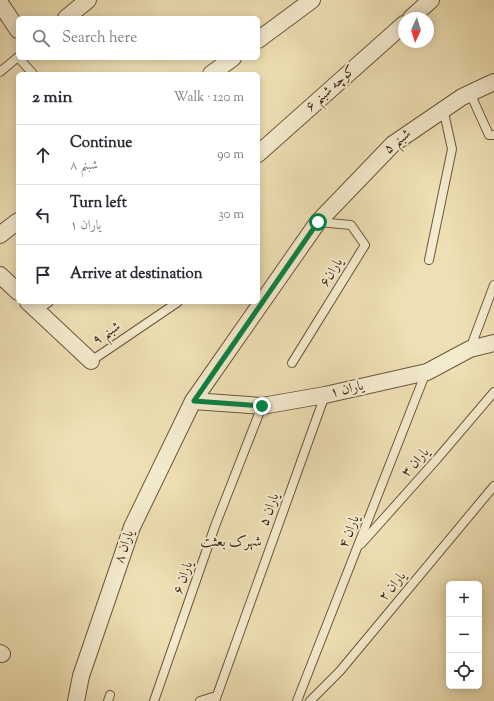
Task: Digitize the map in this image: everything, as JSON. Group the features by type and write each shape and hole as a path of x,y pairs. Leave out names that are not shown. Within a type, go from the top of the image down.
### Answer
{"street":[{"path":"68,16 88,0"},
{"path":"260,39 312,0"},
{"path":"418,12 431,0"},
{"path":"0,3 16,27"},
{"name":"کوچه شبنم ۶","path":"260,152 398,29"},
{"path":"214,72 230,60"},
{"name":"شبنم ۵","path":"194,401 318,222 393,144 443,108 494,82"},
{"path":"0,235 16,223"},
{"path":"0,276 16,290"},
{"path":"38,305 92,361"},
{"name":"یاران ۱","path":"194,401 262,406 325,395 427,372 470,348 494,343"},
{"name":"یاران ۸","path":"76,701 81,676 132,527 194,401"}],"lane":[{"path":"0,72 16,60"},
{"path":"20,60 31,72"},
{"path":"470,93 490,135 494,135"},
{"path":"429,260 452,149 443,108"},
{"name":"یاران۶","path":"292,363 365,245 351,225 318,222"},
{"path":"470,348 494,285"},
{"name":"شبنم ۹","path":"92,361 175,304"},
{"name":"یاران ۴","path":"296,701 427,372"},
{"name":"یاران ۳","path":"356,549 438,459 494,392"},
{"name":"یاران ۵","path":"216,699 325,395"},
{"name":"یاران ۶","path":"154,701 215,526 262,406"},
{"name":"یاران ۲","path":"310,701 340,671 494,486"},
{"path":"200,701 216,699"}],"district":[{"name":"شهرک بعثت","path":"231,542"}],"route":[{"path":"262,406 194,401 318,222"}]}
